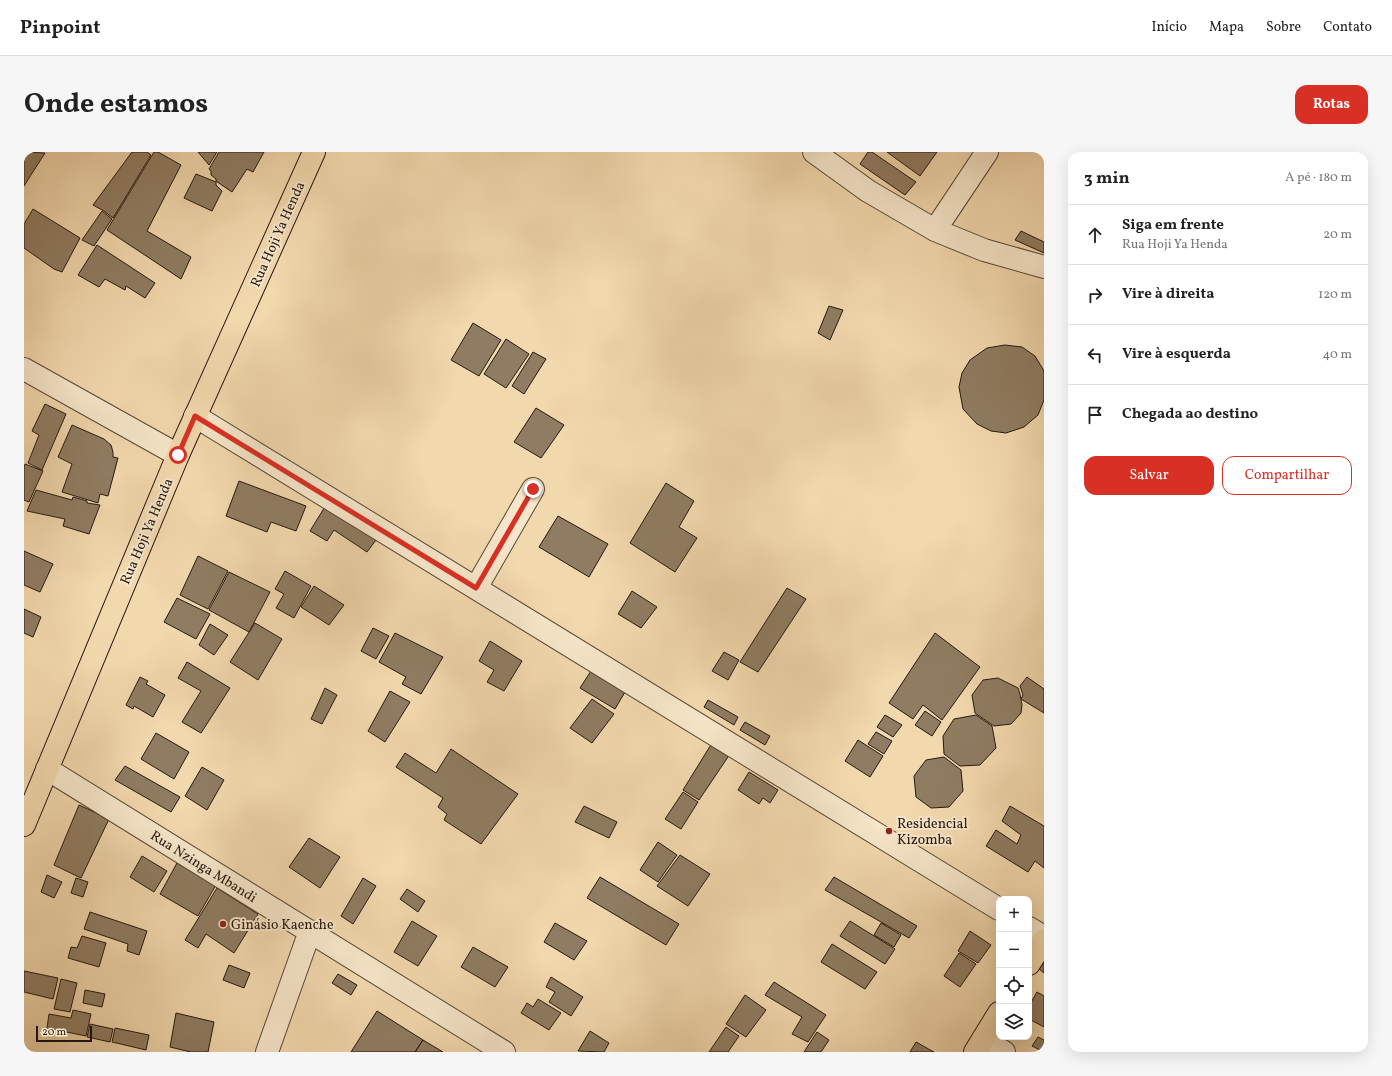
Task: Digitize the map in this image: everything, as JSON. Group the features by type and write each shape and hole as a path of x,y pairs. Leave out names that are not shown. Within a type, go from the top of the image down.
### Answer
{"main road":[{"name":"Rua Hoji Ya Henda","path":"24,825 46,769 178,455 314,152"},
{"path":"1032,959 1044,938"},
{"path":"979,1045 996,1018"}],"street":[{"path":"814,152 868,191 935,230 984,250 1044,267"},
{"path":"935,230 987,152"},
{"path":"24,369 178,455"},
{"path":"195,416 996,907"},
{"path":"476,588 533,489"},
{"name":"Rua Nzinga Mbandi","path":"46,769 504,1052"},
{"path":"1032,930 1044,938"},
{"path":"267,1052 310,931"},
{"path":"979,1045 1004,1052"}],"building":[{"path":"24,152 45,153 24,186"},
{"path":"132,152 147,152 151,155 113,218 93,205"},
{"path":"154,152 158,152 181,165 147,231 191,257 181,279 107,230"},
{"path":"198,152 217,152 209,165"},
{"path":"219,152 264,152 253,172 247,169 232,192 216,181 216,179 211,175 211,171 209,169"},
{"path":"868,152 872,152 916,182 905,195 860,164"},
{"path":"887,152 937,152 920,176"},
{"path":"196,174 216,182 216,185 222,191 212,211 184,198"},
{"path":"33,209 80,238 62,272 54,269 24,248 24,224"},
{"path":"102,211 112,219 94,246 82,240"},
{"path":"1021,231 1044,242 1044,253 1015,240"},
{"path":"97,245 155,283 145,298 126,286 125,290 105,279 99,287 78,275"},
{"path":"829,306 843,310 830,340 818,333"},
{"path":"473,323 501,340 479,376 451,360"},
{"path":"506,339 529,354 506,388 484,374"},
{"path":"1005,345 1022,347 1035,356 1044,371 1044,400 1038,415 1024,427 1006,433 991,431 977,424 963,409 959,387 962,373 970,360 987,348"},
{"path":"533,352 546,359 524,394 512,386"},
{"path":"45,404 66,414 42,470 28,463 39,435 32,431"},
{"path":"536,408 564,425 541,458 514,442"},
{"path":"72,425 104,439 111,445 113,457 118,458 108,496 100,494 98,503 62,492 72,464 58,457"},
{"path":"25,464 43,471 29,502 24,500"},
{"path":"239,481 306,506 296,531 271,522 267,532 226,516"},
{"path":"666,483 694,501 679,527 697,538 675,572 630,543"},
{"path":"36,490 72,500 73,497 87,501 87,503 100,505 89,534 63,526 65,519 27,511"},
{"path":"326,505 379,536 367,552 334,530 327,541 310,531"},
{"path":"558,516 608,544 589,577 539,547"},
{"path":"24,551 53,564 40,592 24,585"},
{"path":"198,556 228,571 208,609 180,595"},
{"path":"285,571 311,586 294,618 276,608 284,594 275,589"},
{"path":"229,572 270,592 249,632 209,610"},
{"path":"314,586 344,605 329,625 301,607"},
{"path":"787,588 806,599 758,672 740,662"},
{"path":"632,591 657,607 641,628 618,614"},
{"path":"177,598 210,614 196,639 164,622"},
{"path":"24,609 41,617 33,637 24,633"},
{"path":"255,623 282,639 258,680 230,662"},
{"path":"210,624 228,635 214,655 199,645"},
{"path":"373,628 389,636 376,659 361,651"},
{"path":"395,633 443,657 421,694 402,684 406,677 379,662"},
{"path":"935,633 980,667 942,720 923,705 913,719 889,703"},
{"path":"490,641 522,661 504,691 487,682 494,670 479,661"},
{"path":"724,652 739,660 728,680 712,671"},
{"path":"187,662 230,688 201,733 182,722 201,691 178,678"},
{"path":"591,671 625,692 615,709 580,688"},
{"path":"140,677 148,681 146,684 165,695 153,717 134,706 133,709 126,705"},
{"path":"1027,677 1044,689 1044,713 1021,699 1023,695 1020,686"},
{"path":"998,678 1018,688 1022,705 1021,713 1011,724 994,726 975,713 972,695 983,680"},
{"path":"325,688 337,695 322,724 311,719"},
{"path":"390,691 410,702 385,742 368,731"},
{"path":"592,699 614,714 592,743 570,728"},
{"path":"708,700 738,717 734,725 704,707"},
{"path":"925,711 941,722 932,736 915,725"},
{"path":"885,715 902,725 893,737 877,727"},
{"path":"976,715 992,726 996,748 980,765 960,766 944,754 943,736 954,719"},
{"path":"745,722 770,736 765,745 740,730"},
{"path":"876,732 892,741 884,754 868,744"},
{"path":"156,733 189,752 174,779 141,759"},
{"path":"858,740 883,756 870,777 845,761"},
{"path":"712,743 730,754 699,800 683,790"},
{"path":"451,749 518,794 481,844 444,820 447,814 438,807 443,798 396,767 405,753 436,773"},
{"path":"944,757 961,770 963,791 949,807 931,808 916,797 914,776 926,760"},
{"path":"125,766 180,797 171,812 115,780"},
{"path":"202,767 224,780 207,810 185,796"},
{"path":"749,772 778,790 770,803 763,798 759,804 738,790"},
{"path":"683,792 698,802 681,829 665,819"},
{"path":"79,805 109,819 81,878 54,865"},
{"path":"584,806 617,822 609,838 575,822"},
{"path":"1010,806 1044,826 1044,868 1035,861 1028,872 986,846 996,830 1017,844 1021,835 1002,821"},
{"path":"309,838 340,857 320,888 289,867"},
{"path":"658,842 677,855 658,882 640,870"},
{"path":"680,855 710,874 688,906 657,886"},
{"path":"142,856 167,871 154,892 130,877"},
{"path":"177,863 216,885 198,916 160,894"},
{"path":"47,875 62,882 54,898 41,892"},
{"path":"600,877 679,924 666,945 587,898"},
{"path":"834,877 917,926 909,938 825,890"},
{"path":"76,878 88,882 83,897 71,893"},
{"path":"363,878 376,886 353,924 341,916"},
{"name":"Ginásio Kaenche","path":"217,888 258,914 234,953 206,934 198,948 185,940"},
{"path":"407,889 425,901 418,912 400,899"},
{"path":"90,912 147,931 139,955 127,951 128,944 84,929"},
{"path":"412,921 437,936 418,966 394,952"},
{"path":"850,921 895,949 885,964 840,936"},
{"path":"555,923 587,941 574,960 544,942"},
{"path":"881,923 901,935 894,947 874,935"},
{"path":"970,931 991,945 978,963 958,951"},
{"path":"82,936 106,943 99,967 68,958 71,947 77,948"},
{"path":"832,944 877,972 865,989 821,962"},
{"path":"473,947 508,967 495,987 461,967"},
{"path":"959,953 976,964 960,987 944,976"},
{"path":"1044,962 1044,973 1039,969"},
{"path":"229,965 250,973 244,988 223,980"},
{"path":"24,971 58,978 53,999 24,992"},
{"path":"338,974 357,985 351,995 332,983"},
{"path":"551,977 583,997 571,1016 549,1002 555,992 546,987"},
{"path":"61,979 77,983 70,1012 54,1009"},
{"path":"774,982 826,1015 808,1042 792,1034 802,1017 765,995"},
{"path":"85,990 105,994 102,1007 83,1003"},
{"path":"1037,992 1044,996 1044,1027 1032,1021 1032,1001"},
{"path":"745,995 766,1010 746,1037 726,1024"},
{"path":"538,999 561,1013 549,1030 521,1013 527,1003 533,1007"},
{"path":"73,1010 91,1014 86,1036 47,1028 49,1014 71,1018"},
{"path":"377,1011 423,1040 415,1052 351,1052"},
{"path":"176,1013 214,1022 208,1052 191,1052 170,1047"},
{"path":"90,1024 113,1029 110,1042 87,1037"},
{"path":"726,1027 739,1036 728,1052 709,1052"},
{"path":"115,1028 149,1035 146,1050 112,1042"},
{"path":"590,1031 609,1043 604,1052 578,1051"},
{"path":"817,1032 829,1040 821,1052 804,1052"},
{"path":"1038,1037 1044,1040 1044,1052 1032,1046"},
{"path":"423,1040 443,1052 415,1052"},
{"path":"916,1042 934,1052 910,1052"}],"place":[{"name":"Residencial Kizomba","path":"889,831"},
{"name":"Ginásio Kaenche","path":"223,924"}],"route":[{"path":"178,455 195,416 476,588 533,489"}]}
